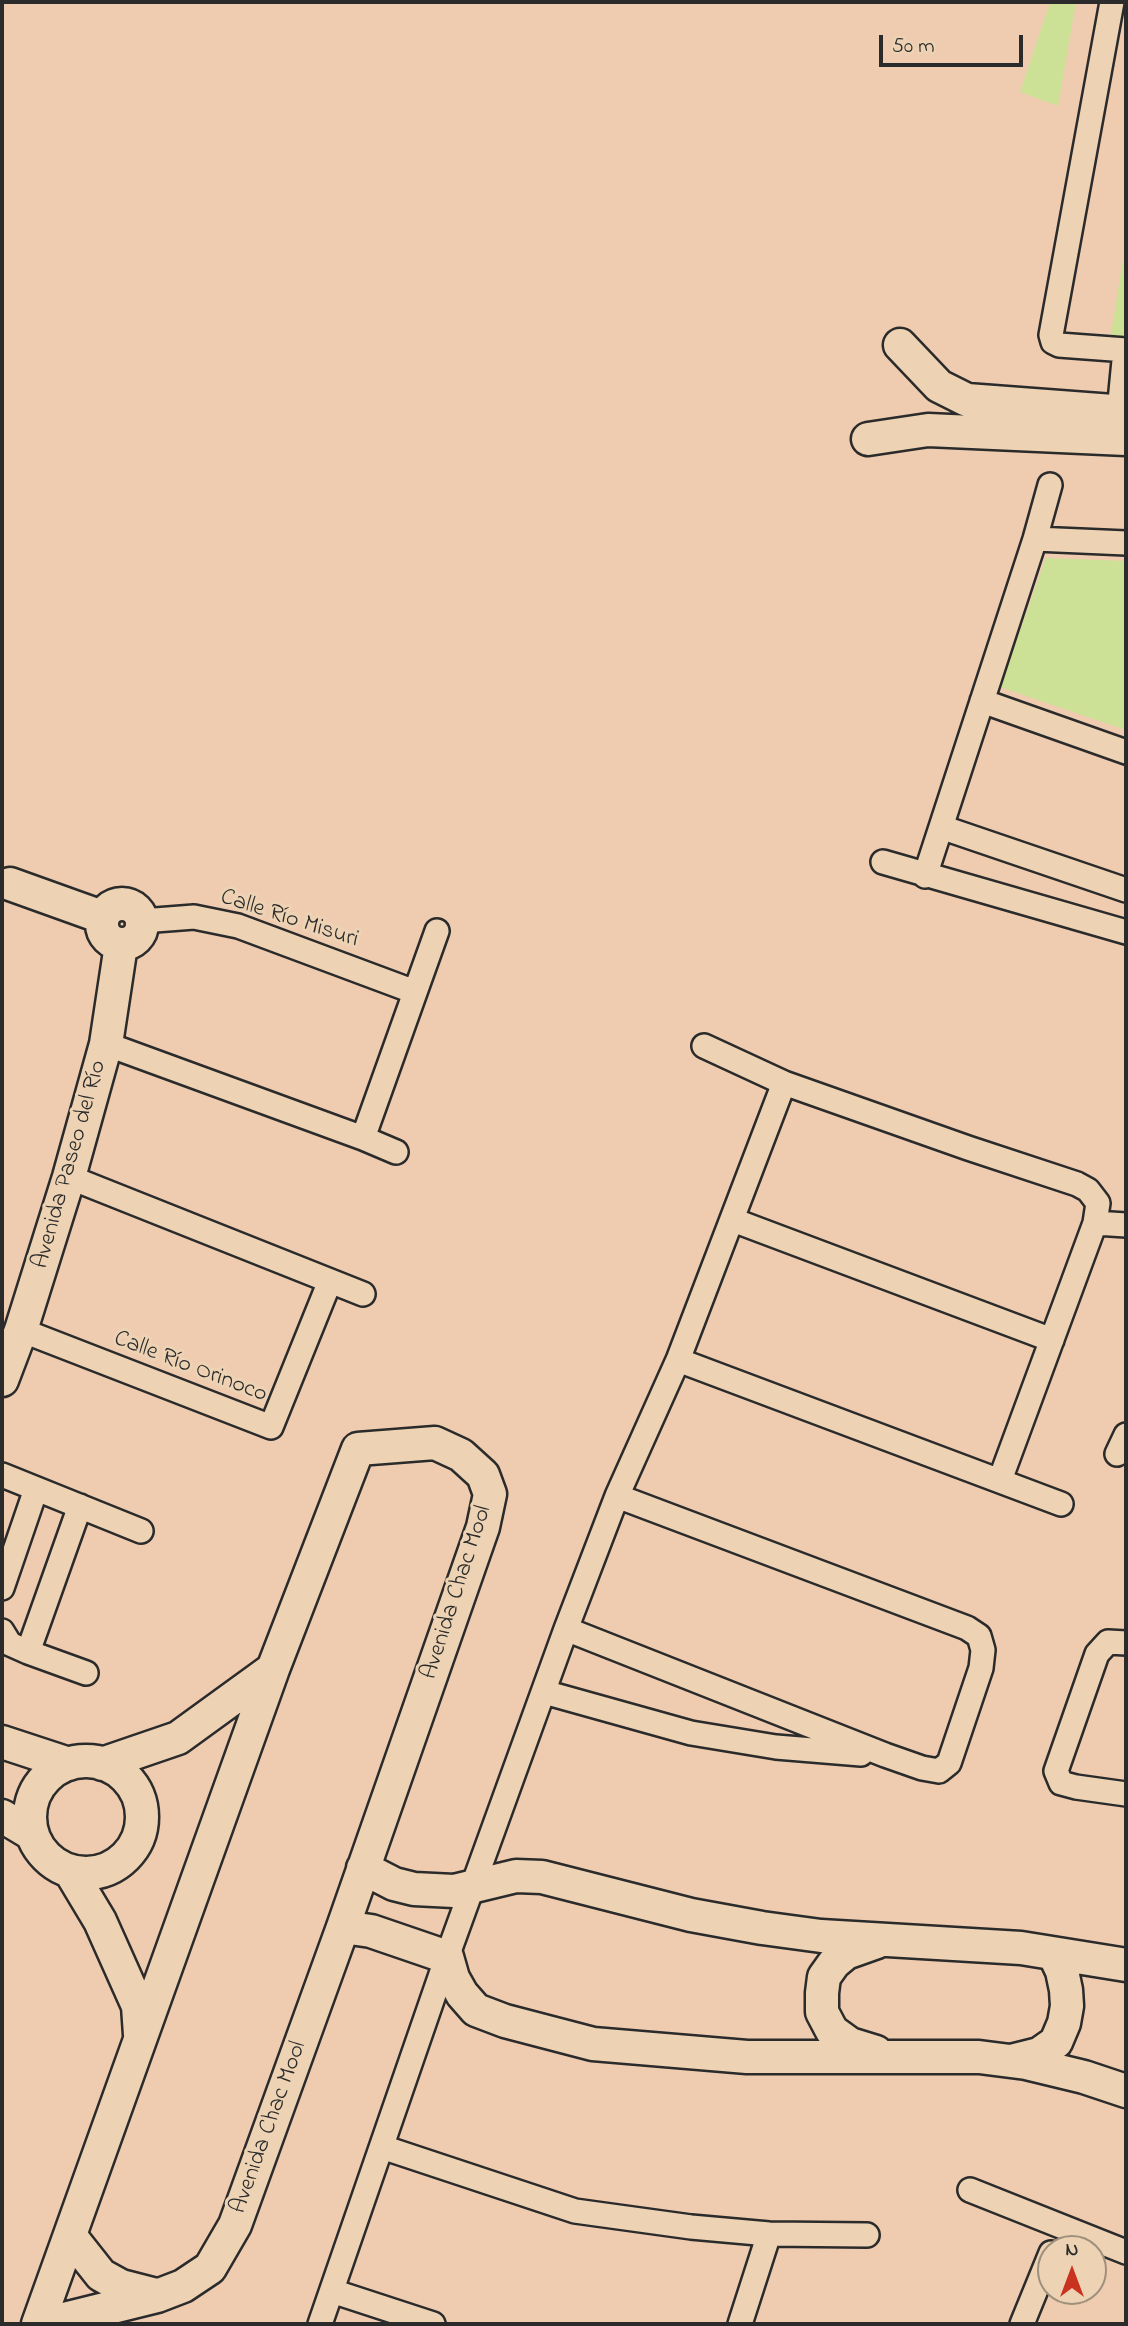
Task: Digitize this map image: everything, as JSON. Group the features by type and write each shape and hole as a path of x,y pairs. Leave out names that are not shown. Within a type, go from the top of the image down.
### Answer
{"street":[{"path":"868,439 1028,421 1124,421 1125,350 1059,345 1051,335 1112,2"},
{"path":"900,345 939,386 967,400 1028,421"},
{"path":"931,430 938,425 942,417 939,386"},
{"path":"925,876 1035,539 1050,485"},
{"path":"1035,539 1126,543"},
{"path":"982,701 1126,752"},
{"path":"940,827 1126,890"},
{"path":"883,862 1126,932"},
{"path":"4,881 102,917"},
{"path":"123,904 135,909 142,921 137,937 132,942 121,945 105,936 101,924 102,917 111,907 123,904"},
{"name":"Calle Río Misuri","path":"142,921 194,917 238,926 415,992"},
{"path":"363,1138 437,931"},
{"name":"Avenida Paseo del Río","path":"2,1380 21,1330 69,1177 106,1044 121,945"},
{"path":"106,1044 396,1152"},
{"path":"704,1046 784,1083 1077,1184 1088,1190 1098,1203 1095,1223 1000,1480"},
{"path":"320,2324 447,1957 566,1629 617,1496 678,1360 784,1083"},
{"path":"69,1177 363,1294"},
{"path":"733,1220 1052,1340"},
{"path":"1095,1223 1126,1225"},
{"name":"Calle Río Orinoco","path":"21,1330 271,1427 330,1281"},
{"path":"678,1360 1061,1504"},
{"name":"Avenida Chac Mool","path":"38,2324 273,1670 358,1449 435,1443 461,1454 483,1475 490,1494 483,1527 235,2225 211,2267 183,2286 44,2324"},
{"path":"2,1475 141,1531"},
{"path":"2,1588 36,1489"},
{"path":"566,1629 922,1768 939,1771 949,1763 981,1668 983,1650 979,1636 967,1628 617,1496"},
{"path":"28,1652 80,1506"},
{"path":"2,1631 10,1644 86,1673"},
{"path":"1126,1643 1108,1642 1097,1654 1056,1771 1061,1783 1126,1794"},
{"path":"102,1764 178,1738 273,1670"},
{"path":"544,1692 691,1733 776,1748 885,1755"},
{"path":"2,1742 69,1764"},
{"path":"86,1761 102,1764 117,1771 130,1783 139,1798 142,1815 140,1832 133,1848 121,1861 106,1870 88,1873 70,1871 53,1863 40,1850 32,1834 30,1816 33,1798 41,1783 54,1771 69,1764 86,1761"},
{"path":"2,1816 32,1834"},
{"path":"363,1868 394,1884 414,1889 454,1891 516,1875 542,1877 691,1915 762,1928 821,1936 1021,1948 1126,1965"},
{"path":"70,1871 100,1921 138,2006 141,2040"},
{"path":"343,1927 371,1931 447,1957"},
{"path":"885,1939 846,1953 834,1963 824,1977 822,2012 832,2031 850,2044 890,2057"},
{"path":"1011,2061 1039,2053 1056,2042 1064,2023 1066,1990 1062,1971 1054,1954"},
{"path":"447,1957 461,1994 477,2010 505,2021 593,2044 747,2057 979,2057 1084,2077 1126,2091"},
{"path":"382,2147 575,2211 691,2227 769,2234 867,2235"},
{"path":"970,2190 1126,2252"},
{"path":"1059,2235 1062,2227"},
{"path":"740,2324 769,2234"},
{"path":"71,2237 101,2274 121,2286 157,2295"},
{"path":"1022,2324 1037,2288"},
{"path":"332,2291 433,2324"}],"green space":[{"path":"1050,2 1076,2 1058,106 1020,92"},
{"path":"1126,241 1126,343 1110,340"},
{"path":"1046,558 1126,561 1126,730 1000,687"}]}
